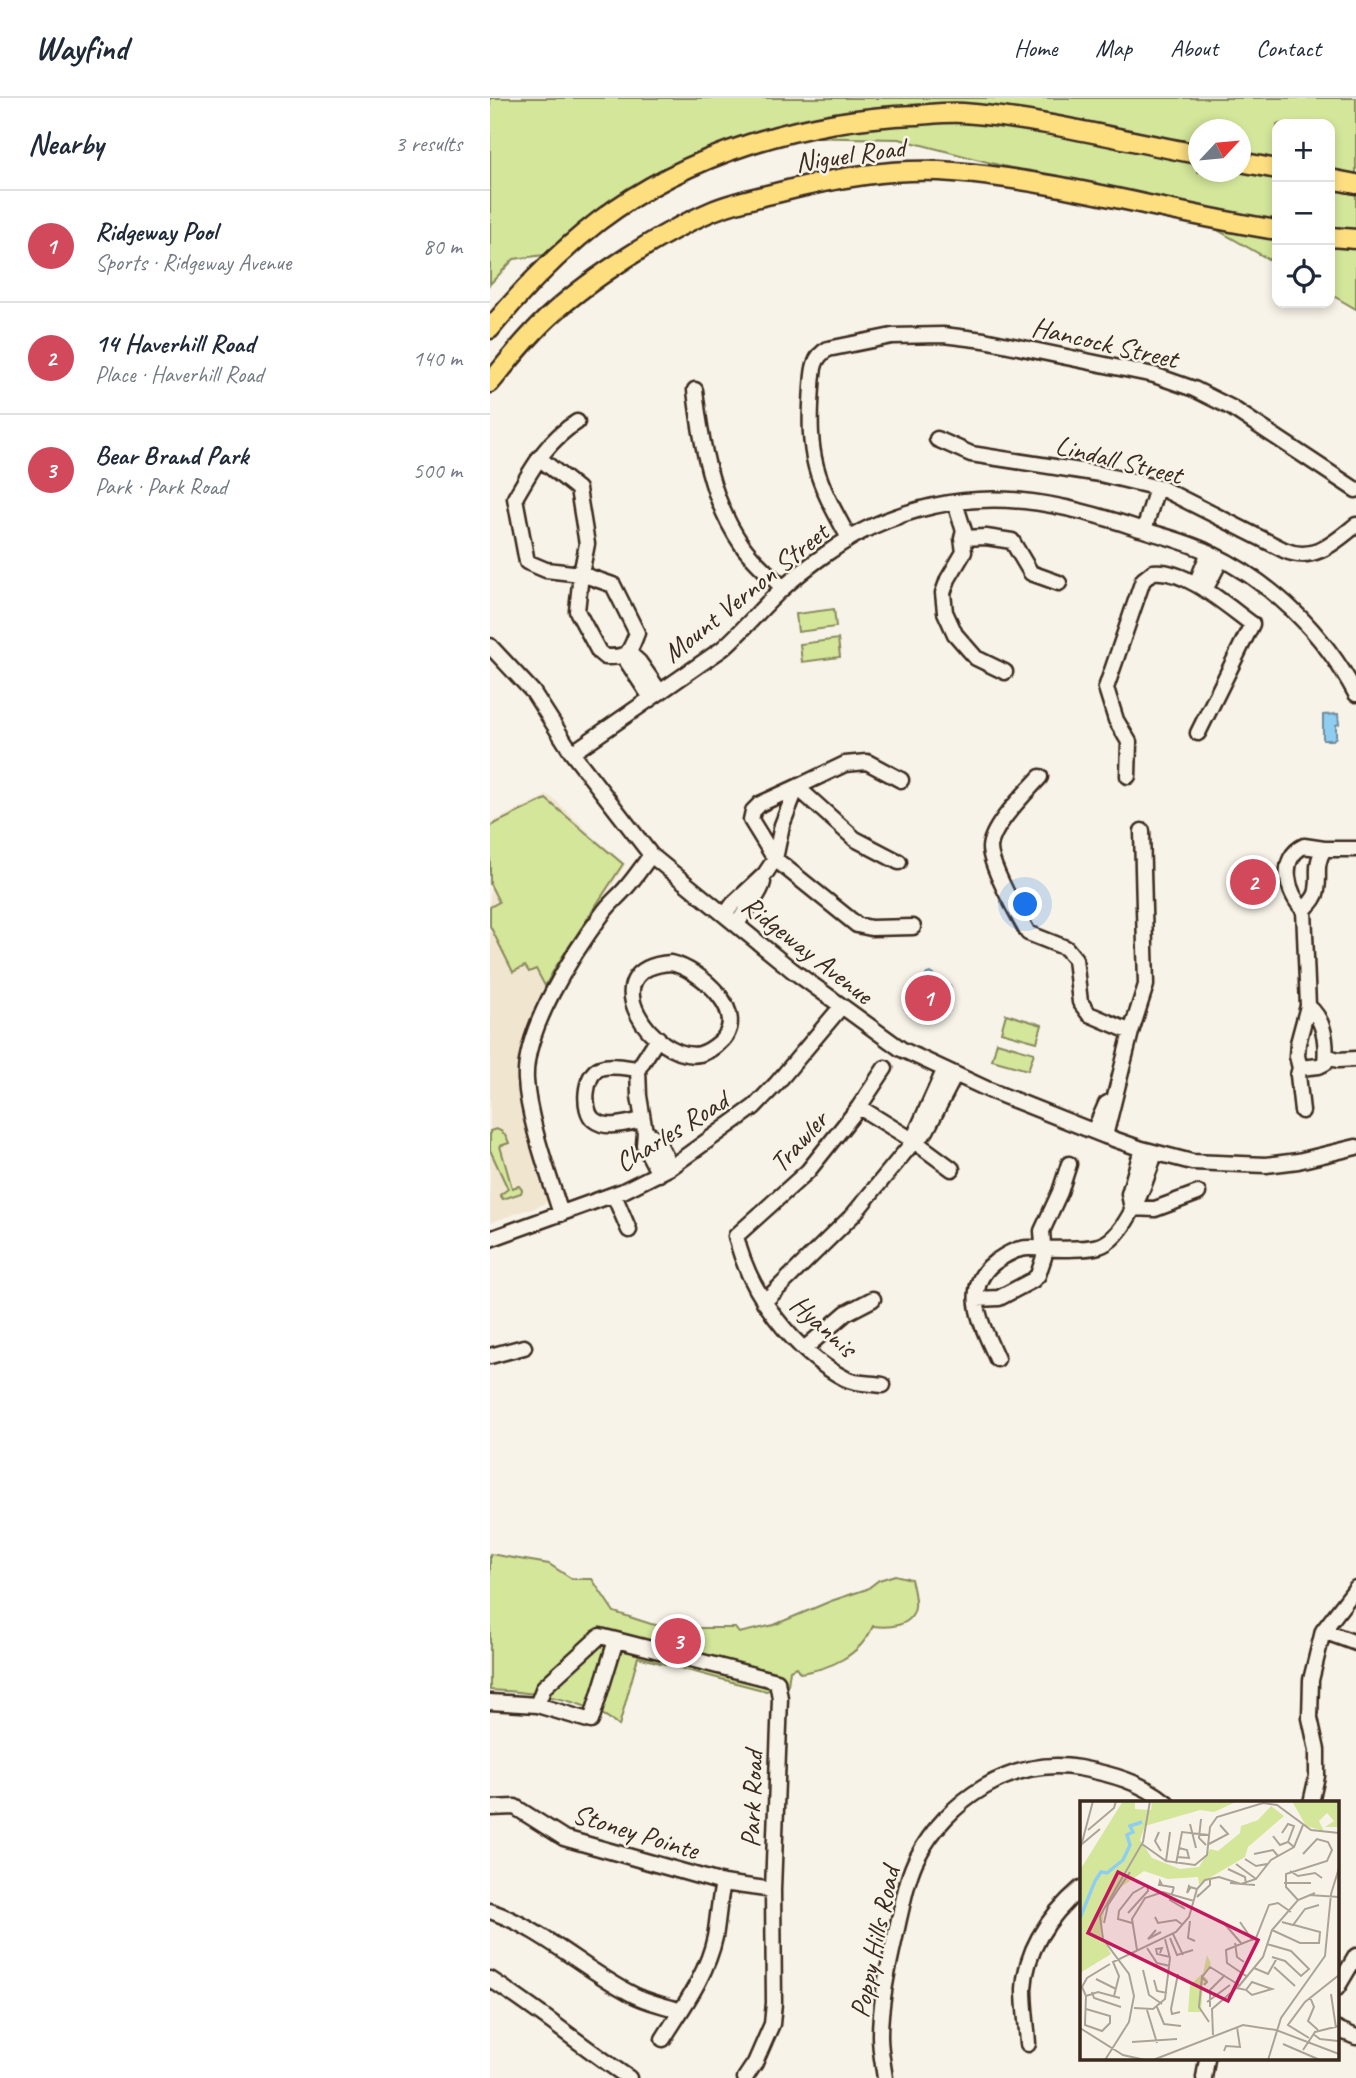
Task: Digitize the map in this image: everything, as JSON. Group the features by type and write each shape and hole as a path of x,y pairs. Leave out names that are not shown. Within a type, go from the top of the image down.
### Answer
{"main road":[{"name":"Niguel Road","path":"490,329 553,261 599,221 650,187 752,142 801,129 855,118 962,113 1039,124 1188,152"},
{"path":"1251,164 1272,168"},
{"name":"Niguel Road","path":"490,383 554,312 601,276 672,232 711,212 810,184 865,174 912,170 955,172 1041,185 1272,229"},
{"path":"1335,180 1356,184"},
{"path":"1335,237 1356,239"}],"street":[{"name":"Hancock Street","path":"849,538 823,490 812,456 810,420 814,367 818,357 828,349 875,338 943,335 984,340 1154,375 1194,389 1232,408 1356,490"},
{"path":"695,390 700,435 727,520 743,547 783,588"},
{"path":"577,422 560,432 515,498 527,562 546,570 581,574 612,585 637,633 627,655"},
{"name":"Lindall Street","path":"936,439 971,454 1100,474 1157,488 1181,497 1284,550 1299,554 1324,550 1356,525"},
{"path":"540,458 578,489 587,544 577,611 599,652 605,657 627,655"},
{"path":"1144,530 1157,488"},
{"name":"Mount Vernon Street","path":"572,752 722,649 741,633 783,588 849,538 896,517 950,503 993,498 1045,502 1096,513 1215,556 1267,587 1300,616 1328,648 1356,694"},
{"path":"950,503 956,534 962,538 986,537 1013,541 1031,572 1059,583"},
{"path":"962,538 964,552 943,593 945,612 955,634 976,658 1005,672"},
{"path":"1200,587 1215,556"},
{"path":"1128,776 1129,742 1116,720 1106,691 1143,580 1153,572 1164,572 1200,587 1252,624 1198,733"},
{"name":"Ridgeway Avenue","path":"490,646 533,692 572,752 651,855 841,1007 901,1049 950,1073 1100,1133 1149,1151 1192,1162 1266,1165 1298,1161 1356,1147"},
{"path":"627,655 656,695"},
{"path":"901,780 867,762 845,764 760,804 753,811 751,820 775,859 857,925 883,929 914,927"},
{"path":"1040,777 998,826 990,848 1000,880 1028,933 1066,948 1075,959 1080,1002 1089,1014 1131,1032"},
{"path":"725,915 775,859 782,825 797,787"},
{"path":"797,787 855,839 899,862"},
{"path":"1100,1133 1106,1104 1114,1099 1146,985 1142,831"},
{"path":"1302,1111 1297,1056 1308,1006 1304,910 1290,892 1288,864 1290,856 1304,846 1356,849"},
{"path":"1304,910 1315,897 1317,862 1324,849"},
{"path":"559,1207 530,1106 526,1078 529,1046 556,987 578,951 604,911 627,887 651,855"},
{"path":"737,925 743,911 762,888 765,873"},
{"path":"657,964 683,965 719,995 730,1022 728,1031 723,1039 703,1054 690,1055 676,1050 659,1038 636,1014 631,998 634,983 643,971 657,964"},
{"path":"1300,1068 1319,1066 1325,1063 1326,1056 1323,1027 1318,1016 1308,1006"},
{"name":"Charles Road","path":"490,1239 559,1207 611,1196 665,1170 754,1107 841,1007"},
{"path":"659,1038 638,1069 644,1145 665,1170"},
{"path":"1326,1056 1338,1060 1356,1059"},
{"path":"638,1069 602,1067 592,1072 587,1081 588,1112 593,1120 603,1125 643,1126"},
{"name":"Trawler","path":"736,1236 808,1171 859,1107 884,1068"},
{"path":"764,1302 853,1215 914,1141 926,1131 950,1073"},
{"path":"859,1107 914,1141 952,1169"},
{"path":"997,1359 983,1325 977,1299 976,1285 979,1278 992,1264 1019,1249 1100,1246 1123,1227 1139,1198 1149,1151"},
{"path":"977,1299 999,1298 1033,1280 1041,1268 1042,1231 1060,1192 1069,1164"},
{"path":"1132,1208 1155,1209 1198,1193"},
{"path":"611,1196 626,1230"},
{"name":"Hyannis","path":"736,1236 741,1257 764,1302 788,1333 804,1349 847,1380 883,1385"},
{"path":"804,1349 846,1313 873,1300"},
{"path":"490,1356 524,1347"},
{"path":"1311,1801 1317,1776 1317,1750 1310,1718 1311,1680 1323,1631 1356,1588"},
{"path":"1323,1631 1356,1643"},
{"path":"490,1702 537,1705 591,1721 616,1640 600,1636 544,1688 537,1705"},
{"name":"Park Road","path":"616,1640 777,1681 780,1698 773,1890 774,2003 772,2025 746,2078"},
{"name":"Poppy Hills Road","path":"885,2078 880,2051 881,2016 906,1890 917,1858 948,1815 978,1791 998,1780 1033,1768 1048,1766 1068,1766 1122,1778 1164,1801"},
{"name":"Stoney Pointe","path":"490,1808 515,1807 564,1838 723,1883 773,1890"},
{"path":"663,2039 698,1983 708,1959 715,1937 723,1883"},
{"path":"1028,2044 1024,1989 1028,1967 1045,1926 1060,1907 1080,1889"},
{"path":"490,1912 505,1916 561,1948 631,1994 681,2011"},
{"path":"1338,1986 1356,1956"},
{"path":"490,1997 495,1982 629,2078"},
{"path":"1338,2029 1356,2038"},
{"path":"1204,2078 1207,2060"}],"shaded area":[{"path":"547,795 626,864 556,969 524,1047 552,1200 490,1223 490,823"}],"green space":[{"path":"490,98 1356,98 1356,309 1335,297 1335,119 1272,119 1272,261 1191,215 899,139 745,136 544,255 514,259 490,284"},
{"path":"834,609 836,627 798,632 796,614"},
{"path":"838,639 840,657 802,662 800,644"},
{"path":"546,799 623,864 545,986 536,969 529,972 525,966 513,972 490,926 490,907 499,902 490,884 490,826"},
{"path":"1006,1014 1042,1025 1037,1042 1001,1032"},
{"path":"997,1042 1034,1053 1028,1070 992,1060"},
{"path":"496,1129 504,1134 509,1143 500,1146 512,1188 519,1186 522,1190 521,1193 503,1199 500,1195 508,1189 490,1150 490,1131"},
{"path":"490,1554 549,1564 572,1579 592,1579 614,1612 672,1628 735,1628 739,1633 774,1625 867,1589 879,1580 895,1575 911,1579 915,1607 910,1619 899,1625 873,1626 860,1645 843,1659 800,1673 796,1667 790,1670 788,1685 766,1691 638,1657 619,1726 591,1709 558,1698 490,1690"}],"water":[{"path":"1338,714 1336,737 1333,740 1323,740 1323,715"},
{"path":"930,973 951,989 936,1009 938,1011 930,1018 912,1006 911,1002 926,980 924,978"}],"place":[{"name":"14 Haverhill Road","path":"1253,882"},
{"name":"Ridgeway Pool","path":"928,998"},
{"name":"Bear Brand Park","path":"678,1641"}]}
